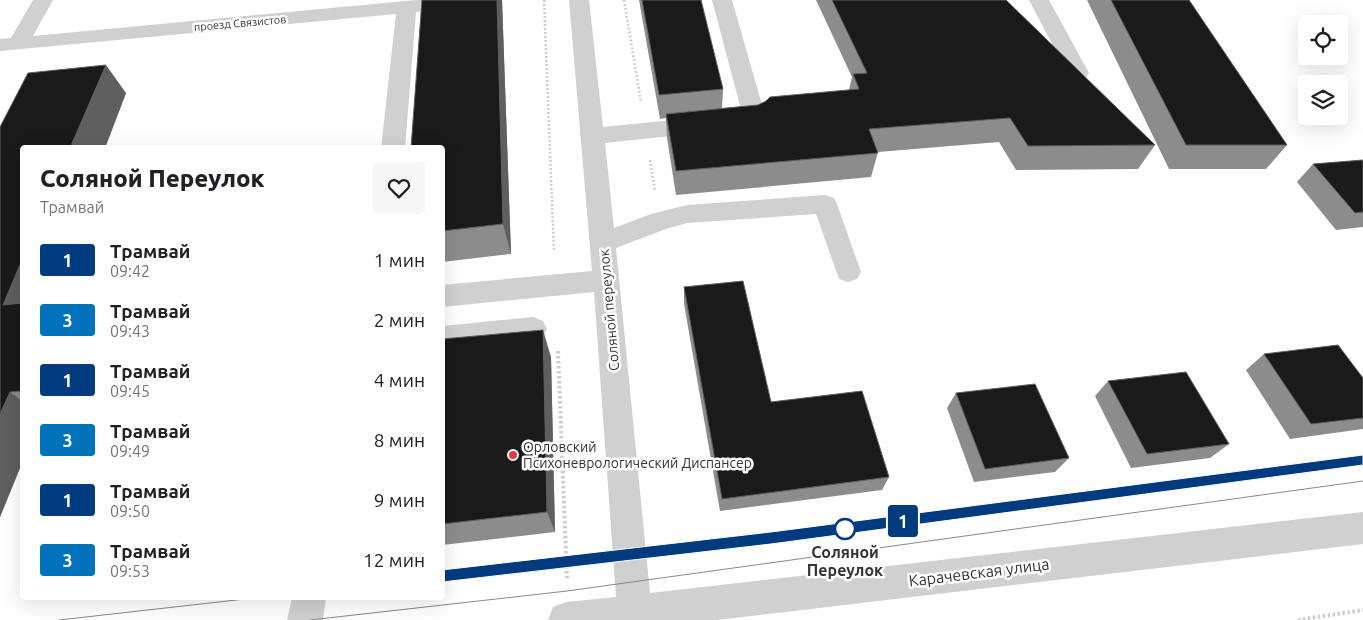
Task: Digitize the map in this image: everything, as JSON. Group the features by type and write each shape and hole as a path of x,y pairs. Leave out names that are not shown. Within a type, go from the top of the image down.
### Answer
{"street":[{"path":"9,44 43,0"},
{"name":"проезд Связистов","path":"9,44 480,0"},
{"name":"Соляной переулок","path":"579,0 607,280 634,616"},
{"path":"593,136 755,119 722,0"},
{"path":"1039,0 1078,73"},
{"path":"393,145 407,7"},
{"path":"603,243 660,221 687,214 825,204 848,272"},
{"path":"445,296 607,280"},
{"path":"445,338 533,329"},
{"name":"Карачевская улица","path":"566,620 634,616 1363,528"},
{"path":"305,620 309,600"}],"path":[{"path":"1298,620 1363,610"}],"building":[{"path":"422,0 497,0 503,224 445,231 445,145 411,145"},
{"path":"642,0 701,0 723,89 659,95"},
{"path":"832,0 1006,0 1155,145 1028,146 1010,118 869,129 878,153 676,171 666,114 758,105 770,97 859,89 853,74 867,73"},
{"path":"1111,0 1189,0 1287,145 1186,145"},
{"path":"106,65 71,145 20,145 20,265 3,305 20,303 20,391 10,392 0,414 0,127 28,73"},
{"path":"1363,160 1363,212 1355,213 1313,164"},
{"path":"743,281 771,402 862,391 889,477 722,499 684,287"},
{"name":"Орловский Психоневрологический Диспансер","path":"543,330 547,512 445,524 445,339"},
{"path":"1338,345 1363,378 1363,418 1311,424 1264,354"},
{"path":"1186,372 1229,444 1147,454 1108,381"},
{"path":"1035,384 1069,458 985,469 956,393"}],"tram line":[{"path":"445,576 771,538 1363,460"},
{"name":"1","path":"445,576 771,538 1363,460"},
{"path":"310,620 567,591 1363,481"},
{"path":"59,620 236,600"}],"place":[{"name":"Орловский Психоневрологический Диспансер","path":"513,455"},
{"name":"Соляной Переулок","path":"845,529"}]}
